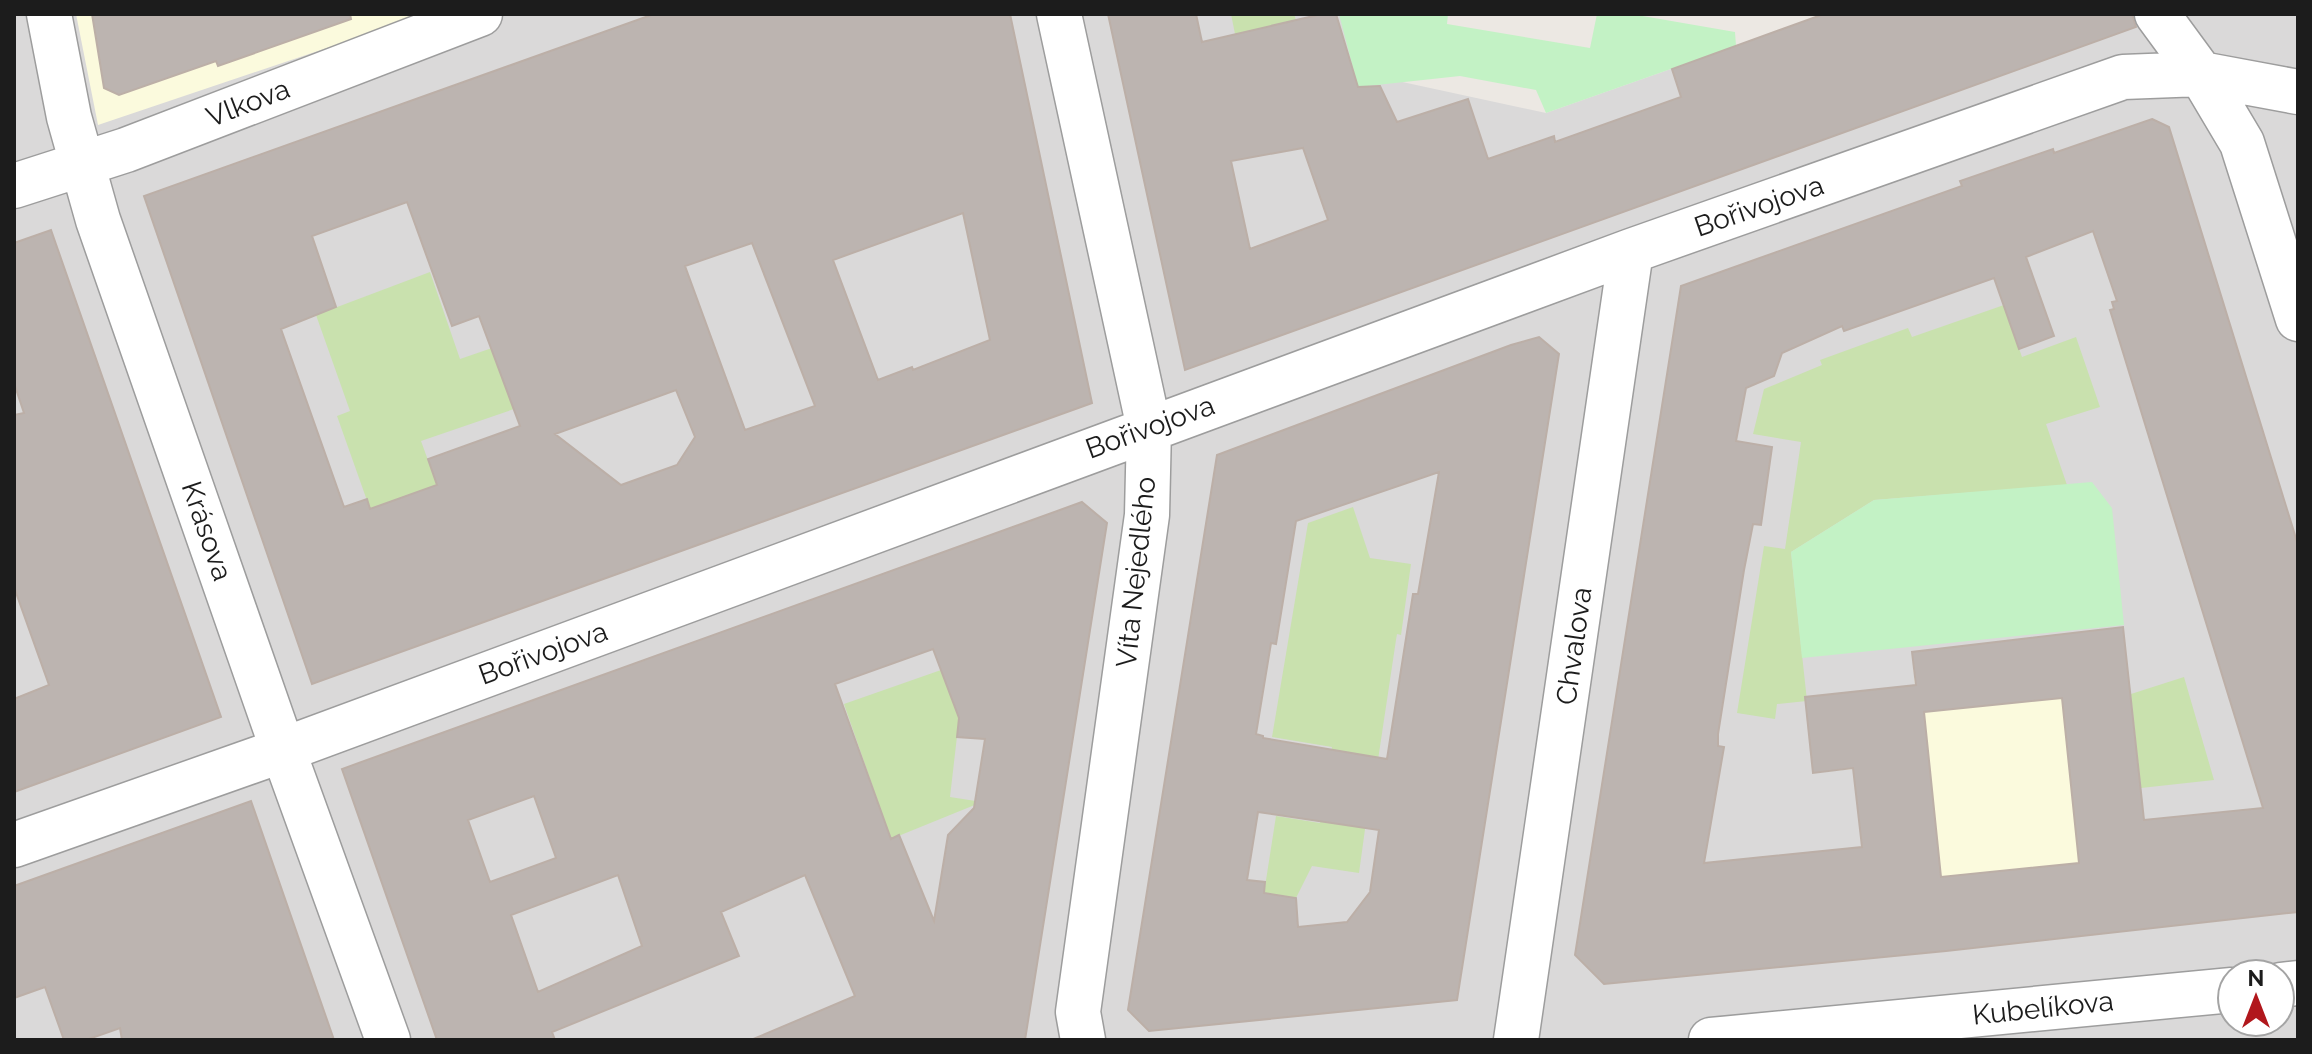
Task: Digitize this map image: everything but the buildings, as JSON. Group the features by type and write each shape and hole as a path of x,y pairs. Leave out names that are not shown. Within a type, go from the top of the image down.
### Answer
{"street":[{"name":"Krásova","path":"49,14 69,117 98,220 388,1040"},
{"name":"Víta Nejedlého","path":"1059,14 1149,428 1147,515 1078,1012 1083,1040"},
{"path":"2157,14 2201,74 2242,143 2298,319"},
{"name":"Vlkova","path":"14,186 126,150 475,15"},
{"name":"Bořivojova","path":"14,845 283,750 1631,251 2123,77 2201,74 2298,92"},
{"name":"Chvalova","path":"1516,1040 1631,251"},
{"name":"Kubelíkova","path":"1711,1040 2216,992"}],"shaded area":[{"path":"14,14 1348,14 1370,75 1546,113 1736,46 1846,14 2298,14 2298,1040 14,1040"},
{"path":"76,14 428,14 98,125"},
{"path":"2123,627 2154,926 1836,962 1834,960 1864,867 1853,769 1813,773 1805,697 1915,685 1912,652"}],"green space":[{"path":"1231,14 1294,14 1296,20 1235,34"},
{"path":"1339,14 1448,14 1447,24 1590,48 1597,14 1631,14 1735,32 1736,46 1546,113 1536,90 1460,76 1358,87"},
{"path":"430,272 460,359 492,348 514,409 421,441 437,485 370,509 337,416 350,411 316,315"},
{"path":"2004,305 2022,357 2076,337 2100,407 2046,424 2067,485 1874,500 1791,552 1807,701 1777,704 1775,719 1737,713 1764,546 1785,549 1801,442 1753,434 1764,389 1822,365 1820,360 1908,328 1912,337"},
{"path":"2092,482 2112,508 2124,625 1802,658 1791,552 1874,500"},
{"path":"1353,507 1370,558 1411,564 1373,793 1370,793 1359,873 1312,866 1296,898 1264,893 1276,816 1320,823 1332,747 1272,737 1308,523"},
{"path":"941,670 959,719 950,797 982,802 891,839 844,704"},
{"path":"2184,677 2214,780 2141,788 2131,694"}]}
